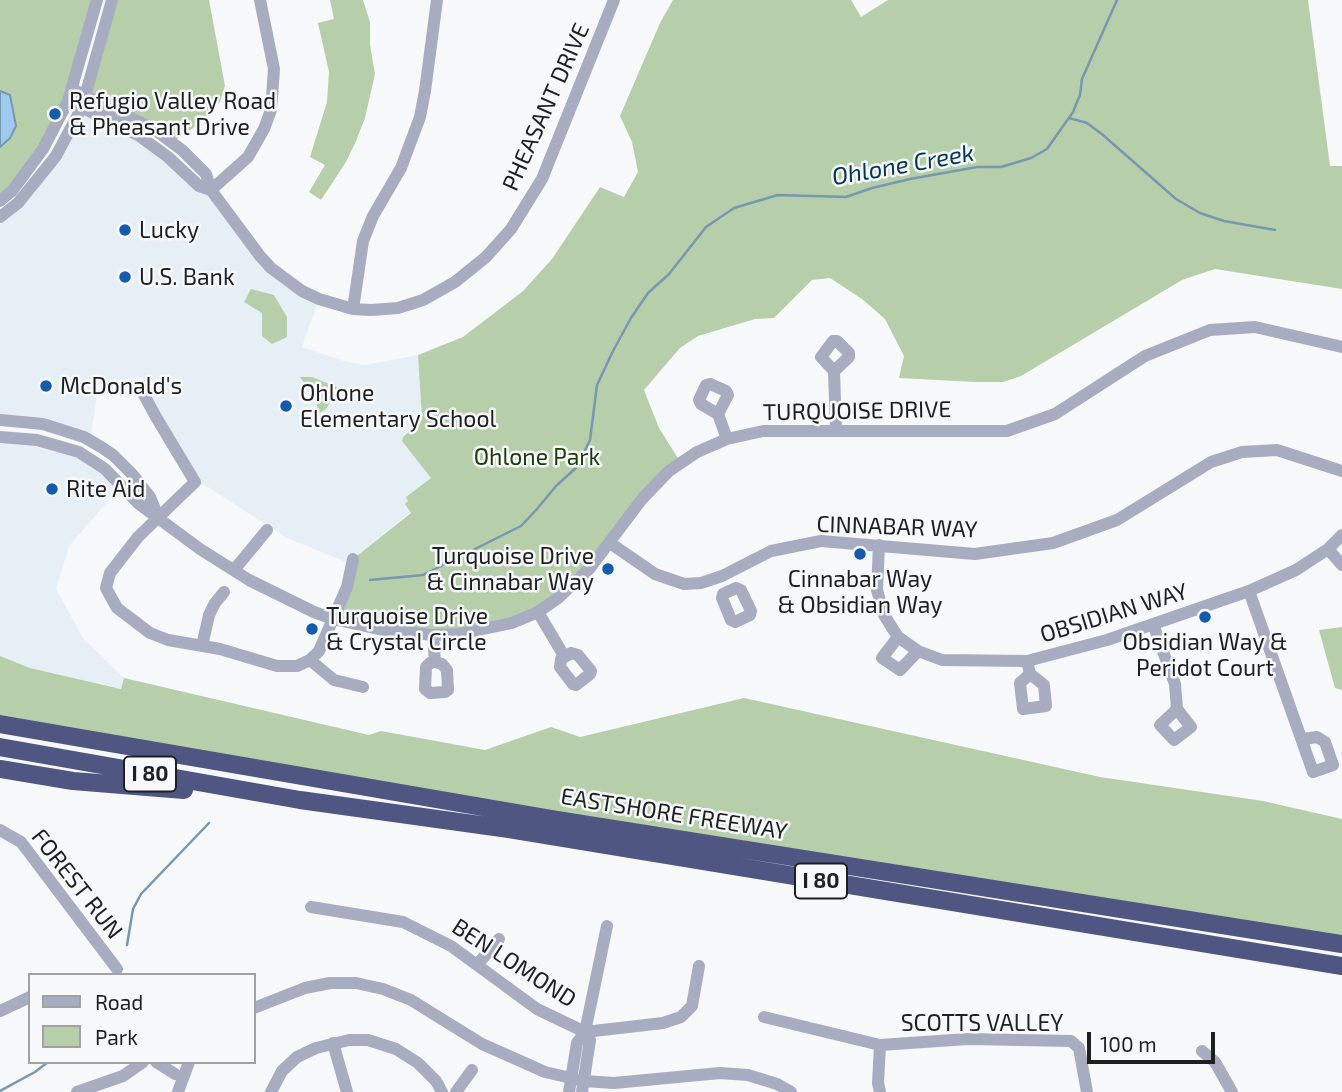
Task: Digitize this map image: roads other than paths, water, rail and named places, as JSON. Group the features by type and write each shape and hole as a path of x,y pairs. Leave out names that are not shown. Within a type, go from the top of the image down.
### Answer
{"highway":[{"name":"EASTSHORE FREEWAY","path":"0,724 552,819 1342,944"},
{"name":"EASTSHORE FREEWAY","path":"0,747 300,800 509,829 1342,966"},
{"path":"0,769 73,781 300,800"}],"street":[{"path":"0,201 12,191 43,149 70,95 97,0"},
{"path":"0,217 18,203 56,156 84,101 112,0"},
{"path":"211,190 248,156 264,129 271,110 274,69 260,0"},
{"path":"353,309 363,241 369,224 404,162 420,117 437,0"},
{"name":"PHEASANT DRIVE","path":"70,95 155,130 182,150 206,174 211,190 271,268 302,291 353,309 389,309 424,300 455,282 486,257 511,229 542,179 614,0"},
{"name":"TURQUOISE DRIVE","path":"0,437 56,444 79,452 105,469 139,504 176,532 282,597 334,619 383,630 433,635 485,630 538,612 574,585 610,543 642,499 669,471 697,452 727,439 763,431 1007,431 1055,414 1145,356 1210,330 1255,327 1342,347"},
{"path":"834,371 836,430"},
{"path":"145,387 144,395 195,482 138,537 110,573 106,582 108,595 117,608 150,633 168,640 277,666 297,666 310,660 319,651 347,587 353,559"},
{"path":"718,414 727,439"},
{"name":"TURQUOISE DRIVE","path":"0,420 43,424 84,437 101,447 132,474 150,497 158,517"},
{"name":"CINNABAR WAY","path":"610,543 649,570 669,580 692,584 722,576 771,551 821,541 975,554 1053,543 1117,520 1211,462 1242,452 1277,450 1342,471"},
{"path":"234,570 267,530"},
{"name":"OBSIDIAN WAY","path":"879,545 877,590 884,615 898,637 918,651 942,660 1029,667 1249,591 1296,570 1328,549 1342,535"},
{"path":"1328,549 1342,565"},
{"path":"722,576 729,591"},
{"path":"1249,591 1303,739"},
{"path":"202,646 209,615 224,592"},
{"path":"538,612 564,656"},
{"path":"1153,624 1175,684 1177,709"},
{"path":"433,635 435,662"},
{"path":"898,637 882,659 900,670 918,651"},
{"path":"310,660 334,680 363,687"},
{"name":"FOREST RUN","path":"0,830 21,842 116,973"},
{"name":"BEN LOMOND","path":"311,907 403,922 451,946 537,1009 585,1032 663,1023 681,1017 692,1006 699,966"},
{"path":"577,1086 578,1043 585,1032 607,926"},
{"path":"477,965 499,939"},
{"path":"256,1007 305,988 330,983 356,983 383,989 411,1000 482,1044 577,1086 734,1074 758,1078 791,1092"},
{"path":"256,1016 307,995 331,990 355,991 381,996 408,1007 450,1035 514,1068 542,1079 614,1090 720,1081 747,1083 775,1092"},
{"path":"0,1011 28,998"},
{"name":"SCOTTS VALLEY","path":"764,1017 880,1045 968,1039 1071,1041 1079,1048 1087,1092"},
{"path":"271,1092 282,1071 297,1057 332,1043 349,1040 368,1040 396,1049 418,1063 436,1081 442,1092"},
{"path":"332,1043 346,1092"},
{"name":"SCOTTS VALLEY","path":"880,1045 880,1092"},
{"path":"1202,1051 1215,1062 1231,1092"},
{"path":"77,1092 123,1076 140,1064"},
{"path":"178,1092 188,1064"},
{"path":"170,1092 178,1068"},
{"path":"456,1092 472,1070"}],"water":[{"path":"0,91 10,95 16,126 10,138 0,147"}],"waterway":[{"name":"Ohlone Creek","path":"370,580 423,575 521,526 556,486 577,467 590,440 597,385 631,318 648,293 669,274 706,227 734,208 778,195 846,197 910,179 977,167 1001,167 1031,158 1047,149 1073,112 1080,95 1082,79 1117,0"},
{"path":"1069,118 1087,123 1176,199 1200,213 1224,221 1275,230"},
{"name":"Ohlone Creek","path":"127,945 133,909 141,894 209,823"},
{"name":"Ohlone Creek","path":"0,1091 45,1064"}],"place":[{"name":"Refugio Valley Road & Pheasant Drive","path":"55,114"},
{"name":"Lucky","path":"125,230"},
{"name":"U.S. Bank","path":"125,277"},
{"name":"McDonald's","path":"46,386"},
{"name":"Ohlone Elementary School","path":"286,406"},
{"name":"Rite Aid","path":"52,489"},
{"name":"Cinnabar Way & Obsidian Way","path":"860,554"},
{"name":"Turquoise Drive & Cinnabar Way","path":"608,569"},
{"name":"Obsidian Way & Peridot Court","path":"1205,617"},
{"name":"Turquoise Drive & Crystal Circle","path":"312,629"}],"park label":[{"name":"Ohlone Park","path":"537,457"}]}
